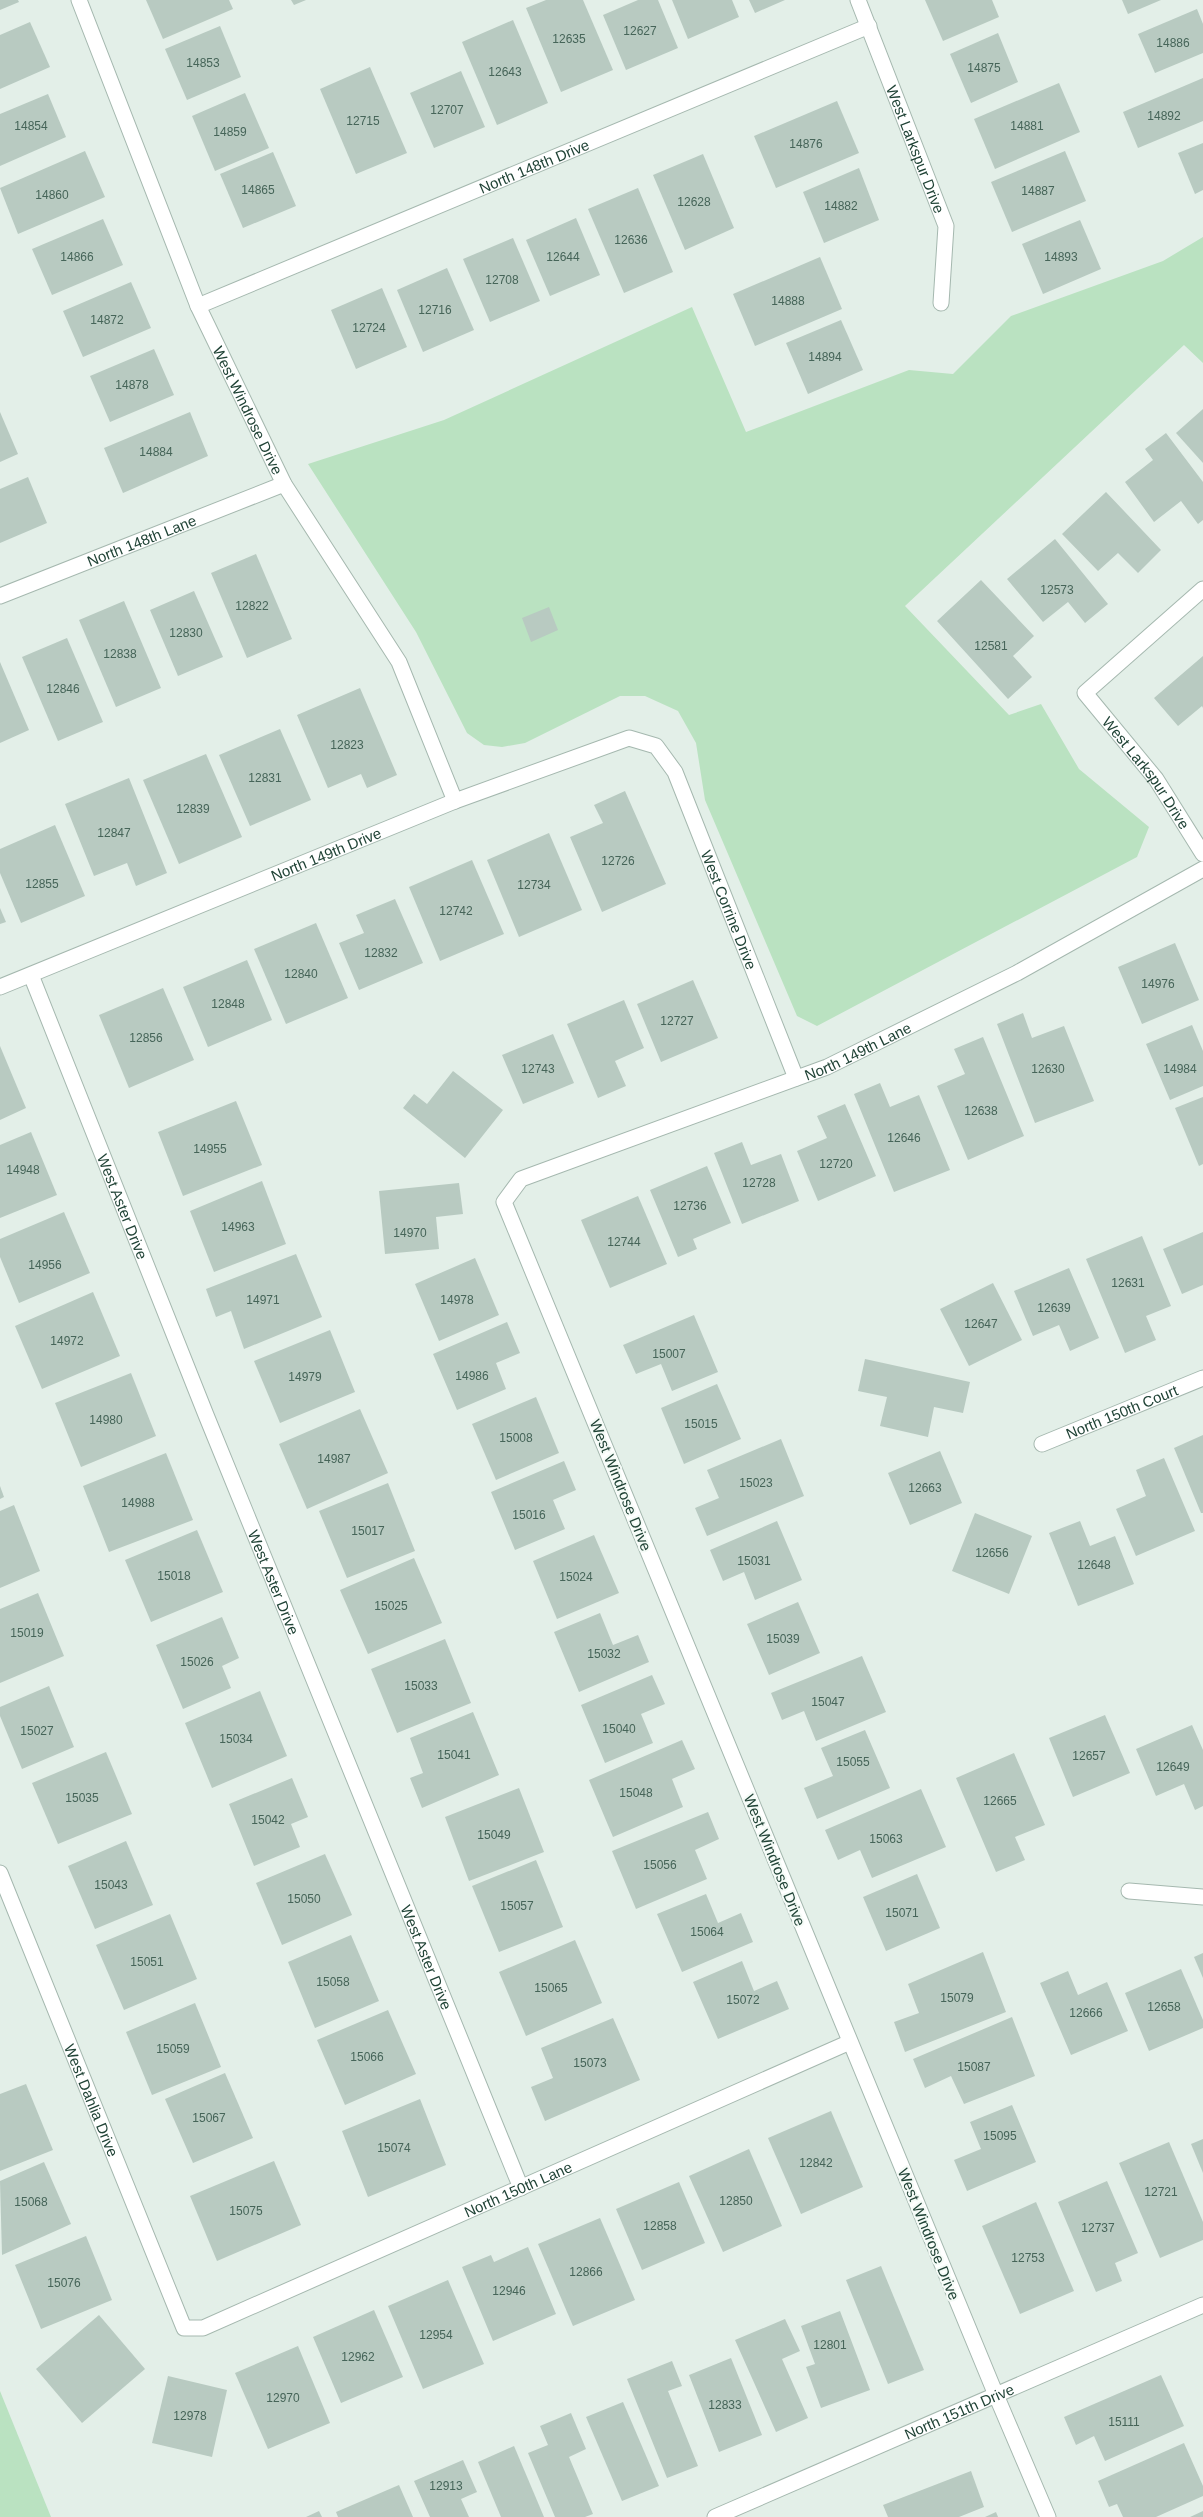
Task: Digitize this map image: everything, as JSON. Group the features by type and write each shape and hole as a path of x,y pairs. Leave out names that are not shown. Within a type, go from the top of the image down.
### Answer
{"street":[{"name":"West Windrose Drive","path":"79,0 198,306 284,484 399,662 455,801"},
{"name":"West Larkspur Drive","path":"858,0 946,226 941,302"},
{"name":"North 148th Drive","path":"198,306 869,26"},
{"name":"North 148th Lane","path":"0,596 284,484"},
{"name":"West Larkspur Drive","path":"1203,589 1085,693 1156,779 1203,854"},
{"name":"North 149th Drive","path":"0,987 455,801 629,738 656,746"},
{"name":"West Corrine Drive","path":"656,746 675,772 796,1078"},
{"name":"North 149th Lane","path":"504,1202 521,1179 828,1067 1017,972 1203,869"},
{"name":"West Aster Drive","path":"31,975 206,1415 521,2188"},
{"name":"West Windrose Drive","path":"504,1202 1048,2517"},
{"name":"North 150th Court","path":"1042,1444 1203,1378"},
{"name":"West Dahlia Drive","path":"0,1873 184,2328"},
{"path":"1129,1891 1203,1897"},
{"name":"North 150th Lane","path":"184,2328 203,2328 850,2042"},
{"name":"North 151th Drive","path":"715,2517 950,2416 969,2405 1203,2305"}],"green space":[{"path":"1203,237 1203,363 1184,345 905,606 1009,715 1041,704 1079,769 1149,827 1137,857 817,1026 797,1016 705,800 696,743 678,711 645,696 620,696 525,743 502,747 484,745 467,733 416,632 308,464 444,420 692,307 746,432 909,370 953,374 1011,316 1163,261"},
{"path":"0,2391 51,2517 0,2517"}],"building":[{"path":"0,0 18,0 19,2 0,10"},
{"path":"146,0 229,0 233,9 163,39"},
{"path":"291,0 306,0 294,5"},
{"path":"546,0 583,0 613,70 561,92 526,8"},
{"path":"638,0 658,0 678,48 626,70 603,15"},
{"path":"672,0 732,0 739,17 688,39"},
{"path":"749,0 785,0 755,13"},
{"path":"925,0 992,0 999,17 943,41"},
{"path":"1122,0 1161,0 1128,14"},
{"path":"1197,9 1203,24 1203,53 1155,73 1138,34"},
{"path":"513,20 548,103 497,125 462,42"},
{"path":"30,22 50,67 0,89 0,35"},
{"path":"220,26 241,77 187,100 165,49"},
{"path":"998,33 1018,82 971,103 950,54"},
{"path":"370,67 407,153 356,174 320,89"},
{"path":"461,71 485,127 434,148 410,93"},
{"path":"1203,78 1203,121 1138,148 1123,112"},
{"path":"1059,83 1080,132 995,169 974,119"},
{"path":"245,93 269,148 215,171 192,116"},
{"path":"48,94 66,137 0,166 0,114"},
{"path":"837,101 859,153 776,188 754,136"},
{"path":"1203,143 1203,190 1195,194 1178,153"},
{"path":"85,151 105,197 18,234 0,188"},
{"path":"1065,151 1086,201 1012,232 991,182"},
{"path":"273,152 296,206 243,228 220,174"},
{"path":"703,154 734,228 685,250 653,175"},
{"path":"859,168 879,220 824,243 803,192"},
{"path":"638,188 673,272 624,293 588,209"},
{"path":"576,218 600,275 550,296 526,240"},
{"path":"103,219 123,265 52,295 32,249"},
{"path":"1080,220 1101,269 1043,294 1022,244"},
{"path":"513,238 540,301 490,322 463,259"},
{"path":"820,257 842,309 755,346 733,294"},
{"path":"447,268 474,330 423,352 397,290"},
{"path":"131,282 151,328 83,357 63,311"},
{"path":"382,288 407,347 356,369 331,310"},
{"path":"841,320 863,370 808,394 786,343"},
{"path":"154,349 174,395 110,422 90,376"},
{"path":"1203,409 1203,463 1176,433"},
{"path":"0,412 18,454 0,462"},
{"path":"190,412 208,456 123,493 104,448"},
{"path":"1166,433 1203,482 1203,520 1198,524 1181,501 1154,522 1125,482 1153,460 1145,449"},
{"path":"28,477 47,523 0,543 0,489"},
{"path":"1106,492 1161,550 1138,573 1118,553 1098,571 1062,534"},
{"path":"1055,539 1108,604 1085,623 1068,602 1043,622 1007,579"},
{"path":"256,554 292,639 247,658 211,573"},
{"path":"981,580 1034,636 1013,656 1032,677 1008,699 937,621"},
{"path":"194,591 223,657 178,676 150,610"},
{"path":"124,601 161,688 116,707 79,620"},
{"path":"549,607 558,630 531,642 522,618"},
{"path":"67,638 103,722 58,741 22,657"},
{"path":"1203,656 1203,708 1202,706 1178,726 1154,698"},
{"path":"0,662 29,730 0,743"},
{"path":"360,688 397,775 367,788 361,774 328,788 297,715"},
{"path":"280,729 311,800 250,826 219,755"},
{"path":"206,754 242,837 179,864 143,780"},
{"path":"129,778 167,873 136,886 127,863 94,876 65,804"},
{"path":"625,791 666,884 602,912 570,837 603,823 594,805"},
{"path":"55,825 85,896 21,923 0,873 0,849"},
{"path":"549,833 582,910 519,937 487,860"},
{"path":"472,860 504,934 440,961 409,887"},
{"path":"395,899 423,963 359,990 339,943 364,933 356,915"},
{"path":"0,908 6,922 0,924"},
{"path":"316,923 348,998 286,1024 254,949"},
{"path":"1175,943 1199,1000 1142,1024 1118,967"},
{"path":"247,960 272,1020 208,1047 183,987"},
{"path":"693,980 718,1038 661,1062 637,1004"},
{"path":"163,988 194,1060 129,1088 99,1015"},
{"path":"624,1000 644,1048 615,1061 626,1086 598,1098 567,1024"},
{"path":"1023,1013 1032,1038 1064,1026 1094,1101 1035,1123 997,1024"},
{"path":"1192,1025 1203,1051 1203,1086 1170,1100 1146,1044"},
{"path":"553,1034 574,1083 523,1104 502,1055"},
{"path":"983,1037 1024,1136 968,1160 937,1086 965,1074 954,1049"},
{"path":"0,1046 26,1108 0,1120"},
{"path":"453,1071 503,1110 465,1158 403,1108 414,1094 427,1104"},
{"path":"880,1083 890,1107 919,1095 950,1170 894,1192 854,1094"},
{"path":"1203,1097 1203,1164 1199,1166 1175,1108"},
{"path":"236,1101 262,1165 183,1196 158,1132"},
{"path":"845,1104 876,1176 818,1201 797,1151 827,1138 817,1116"},
{"path":"31,1132 57,1195 0,1218 0,1145"},
{"path":"742,1142 751,1165 781,1154 799,1201 742,1224 714,1153"},
{"path":"707,1166 731,1223 693,1239 697,1249 678,1257 650,1190"},
{"path":"262,1181 286,1244 214,1272 190,1211"},
{"path":"459,1183 463,1214 436,1217 439,1249 385,1254 379,1191"},
{"path":"638,1196 667,1264 610,1288 581,1220"},
{"path":"64,1212 90,1273 19,1303 0,1257 0,1239"},
{"path":"1203,1232 1203,1285 1182,1294 1163,1249"},
{"path":"1142,1236 1171,1306 1146,1316 1156,1340 1125,1353 1086,1259"},
{"path":"296,1254 322,1317 244,1349 231,1311 216,1317 206,1289"},
{"path":"475,1258 499,1315 439,1341 415,1284"},
{"path":"1069,1268 1099,1338 1070,1351 1059,1325 1033,1336 1014,1291"},
{"path":"993,1283 1022,1340 969,1366 940,1309"},
{"path":"93,1292 120,1356 42,1389 15,1326"},
{"path":"694,1315 718,1372 672,1391 661,1364 636,1374 623,1345"},
{"path":"507,1322 520,1353 496,1363 506,1389 457,1410 433,1354"},
{"path":"330,1330 355,1392 280,1423 254,1361"},
{"path":"865,1359 970,1382 963,1413 934,1407 928,1437 880,1426 887,1397 858,1391"},
{"path":"131,1373 156,1436 81,1467 55,1403"},
{"path":"717,1384 741,1439 684,1464 661,1408"},
{"path":"536,1397 559,1453 496,1480 472,1424"},
{"path":"360,1409 388,1473 307,1509 279,1444"},
{"path":"1203,1435 1203,1513 1201,1513 1174,1448"},
{"path":"781,1439 804,1496 707,1536 695,1508 719,1498 707,1470"},
{"path":"940,1451 962,1503 910,1525 888,1473"},
{"path":"166,1453 193,1520 109,1552 83,1486"},
{"path":"1164,1458 1195,1531 1136,1556 1116,1509 1146,1496 1136,1470"},
{"path":"564,1461 576,1490 553,1500 565,1529 515,1550 491,1492"},
{"path":"388,1483 415,1551 347,1578 319,1511"},
{"path":"0,1486 4,1497 0,1499"},
{"path":"14,1505 40,1571 0,1588 0,1511"},
{"path":"975,1513 1032,1536 1009,1594 952,1571"},
{"path":"777,1521 802,1580 755,1600 744,1572 723,1581 710,1550"},
{"path":"1080,1521 1090,1546 1115,1536 1134,1584 1078,1606 1049,1533"},
{"path":"197,1530 223,1592 151,1622 125,1560"},
{"path":"594,1535 619,1593 557,1619 533,1561"},
{"path":"414,1558 442,1623 368,1654 340,1590"},
{"path":"38,1593 64,1656 0,1683 0,1609"},
{"path":"798,1602 820,1653 769,1675 747,1624"},
{"path":"600,1613 613,1645 638,1635 649,1662 579,1692 554,1632"},
{"path":"222,1617 239,1658 222,1666 231,1688 183,1709 156,1645"},
{"path":"445,1639 471,1703 397,1733 371,1669"},
{"path":"862,1656 886,1712 816,1741 804,1711 782,1720 771,1693"},
{"path":"652,1675 665,1704 641,1714 653,1743 605,1763 581,1705"},
{"path":"49,1686 74,1747 22,1769 0,1716 0,1707"},
{"path":"260,1691 287,1756 212,1788 185,1723"},
{"path":"473,1712 499,1775 422,1808 410,1778 423,1773 410,1738"},
{"path":"1105,1715 1130,1773 1073,1797 1049,1738"},
{"path":"1192,1725 1203,1750 1203,1806 1195,1810 1184,1784 1156,1796 1136,1749"},
{"path":"865,1730 890,1788 817,1819 804,1788 833,1776 821,1748"},
{"path":"682,1740 695,1769 672,1779 683,1807 613,1837 589,1780"},
{"path":"106,1752 132,1814 58,1844 32,1783"},
{"path":"1014,1753 1045,1825 1015,1837 1025,1860 996,1872 956,1778"},
{"path":"292,1778 308,1817 291,1824 300,1847 254,1866 229,1804"},
{"path":"519,1788 544,1852 469,1881 445,1817"},
{"path":"921,1789 946,1847 872,1878 860,1850 838,1860 825,1830"},
{"path":"708,1812 719,1839 695,1850 707,1879 636,1909 612,1851"},
{"path":"126,1841 153,1905 95,1929 68,1866"},
{"path":"325,1854 352,1915 282,1945 256,1883"},
{"path":"536,1860 563,1927 499,1952 472,1886"},
{"path":"917,1874 940,1928 886,1951 863,1897"},
{"path":"706,1894 718,1923 741,1913 753,1942 682,1972 657,1914"},
{"path":"170,1914 197,1979 124,2010 96,1945"},
{"path":"351,1935 379,2001 315,2028 288,1962"},
{"path":"575,1940 602,2003 526,2036 499,1972"},
{"path":"983,1952 1006,2012 905,2052 894,2022 919,2013 908,1984"},
{"path":"1203,1953 1203,1978 1194,1957"},
{"path":"742,1961 754,1991 777,1981 789,2009 718,2039 693,1982"},
{"path":"1181,1969 1203,2020 1203,2028 1149,2051 1125,1993"},
{"path":"1068,1971 1078,1995 1107,1982 1128,2031 1071,2055 1040,1983"},
{"path":"195,2003 221,2067 152,2095 126,2032"},
{"path":"388,2010 416,2074 345,2105 317,2040"},
{"path":"1012,2017 1035,2076 964,2104 951,2076 925,2088 913,2059"},
{"path":"613,2018 640,2080 545,2121 531,2087 553,2078 541,2048"},
{"path":"225,2073 253,2138 193,2163 165,2099"},
{"path":"26,2084 53,2150 0,2171 0,2094"},
{"path":"420,2099 446,2165 368,2197 342,2131"},
{"path":"1012,2105 1036,2162 967,2191 954,2160 981,2149 970,2122"},
{"path":"831,2111 863,2187 801,2214 768,2138"},
{"path":"1203,2139 1203,2173 1191,2144"},
{"path":"1169,2142 1203,2222 1203,2240 1160,2258 1119,2163"},
{"path":"749,2149 782,2226 723,2252 689,2176"},
{"path":"274,2161 301,2225 217,2261 190,2196"},
{"path":"44,2162 71,2224 2,2255 0,2181"},
{"path":"1107,2181 1138,2253 1115,2263 1122,2281 1096,2292 1058,2202"},
{"path":"679,2182 705,2243 642,2270 616,2209"},
{"path":"1036,2202 1074,2291 1020,2314 982,2226"},
{"path":"600,2218 635,2300 573,2326 538,2244"},
{"path":"86,2236 112,2300 41,2329 15,2265"},
{"path":"528,2247 556,2314 493,2341 462,2267 491,2255 494,2262"},
{"path":"881,2266 924,2370 888,2384 846,2280"},
{"path":"448,2280 484,2364 423,2389 388,2306"},
{"path":"374,2310 403,2377 341,2403 313,2337"},
{"path":"840,2311 870,2390 821,2408 806,2367 815,2364 801,2326"},
{"path":"99,2315 145,2369 82,2423 36,2369"},
{"path":"785,2319 800,2351 782,2359 808,2418 776,2432 735,2340"},
{"path":"298,2346 330,2423 268,2449 235,2373"},
{"path":"731,2358 762,2435 719,2452 689,2375"},
{"path":"672,2361 682,2386 668,2391 698,2466 667,2478 627,2379"},
{"path":"1161,2375 1184,2426 1105,2461 1094,2436 1076,2445 1064,2417"},
{"path":"168,2376 227,2390 212,2457 152,2443"},
{"path":"623,2402 659,2486 622,2501 586,2417"},
{"path":"571,2413 586,2449 569,2457 593,2514 585,2517 555,2517 528,2453 548,2445 540,2426"},
{"path":"1184,2443 1203,2486 1203,2496 1156,2517 1123,2517 1117,2504 1109,2507 1098,2481"},
{"path":"514,2446 544,2517 501,2517 478,2462"},
{"path":"463,2460 477,2492 461,2499 469,2517 430,2517 414,2481"},
{"path":"971,2471 984,2507 959,2517 888,2517 883,2505"},
{"path":"399,2485 413,2517 338,2517 336,2512"},
{"path":"319,2511 322,2517 306,2517"},
{"path":"1203,2511 1203,2517 1190,2517"},
{"path":"996,2512 998,2517 985,2517"}]}
